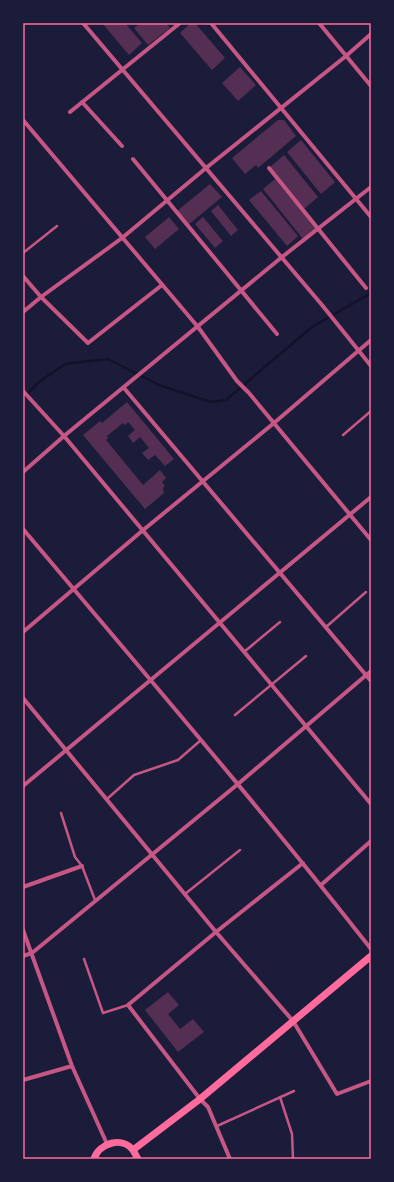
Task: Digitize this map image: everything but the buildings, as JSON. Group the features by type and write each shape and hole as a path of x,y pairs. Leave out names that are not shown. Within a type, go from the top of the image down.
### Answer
{"main road":[{"path":"133,1150 200,1098 371,956"},
{"path":"94,1159 100,1149 107,1144 114,1142 127,1145 133,1150 138,1159"}],"street":[{"path":"83,23 282,257 371,366"},
{"path":"70,112 180,23"},
{"path":"211,23 371,217"},
{"path":"319,23 371,86"},
{"path":"23,312 41,297 122,238 371,34"},
{"path":"82,102 122,146"},
{"path":"23,120 198,327 237,380 250,393 371,540"},
{"path":"133,159 277,334"},
{"path":"269,168 366,288"},
{"path":"23,472 64,436 371,186"},
{"path":"23,276 41,297 88,343 162,285"},
{"path":"23,632 142,531 274,423 371,340"},
{"path":"124,388 371,681"},
{"path":"23,391 33,404 64,436 371,804"},
{"path":"23,786 371,497"},
{"path":"23,529 238,784 371,948"},
{"path":"23,956 32,953 152,853 238,784 371,670"},
{"path":"23,698 216,932 293,1021 337,1094 371,1081"},
{"path":"321,885 371,841"},
{"path":"230,1159 208,1107 128,1004 303,863"},
{"path":"23,887 82,866"},
{"path":"23,930 72,1066 107,1144"},
{"path":"23,1080 72,1066"}],"lane":[{"path":"23,253 57,226"},
{"path":"343,435 371,411"},
{"path":"326,627 366,592"},
{"path":"244,652 280,622"},
{"path":"235,715 306,656"},
{"path":"107,799 134,775 178,760 201,740"},
{"path":"61,813 75,857 82,866 95,900"},
{"path":"185,894 240,850"},
{"path":"84,959 103,1013 128,1004"},
{"path":"216,1127 294,1091"},
{"path":"280,1097 292,1134 293,1159"}],"waterway":[{"path":"23,398 39,382 65,364 108,359 159,385 211,402 226,400 312,327 371,293"}]}
